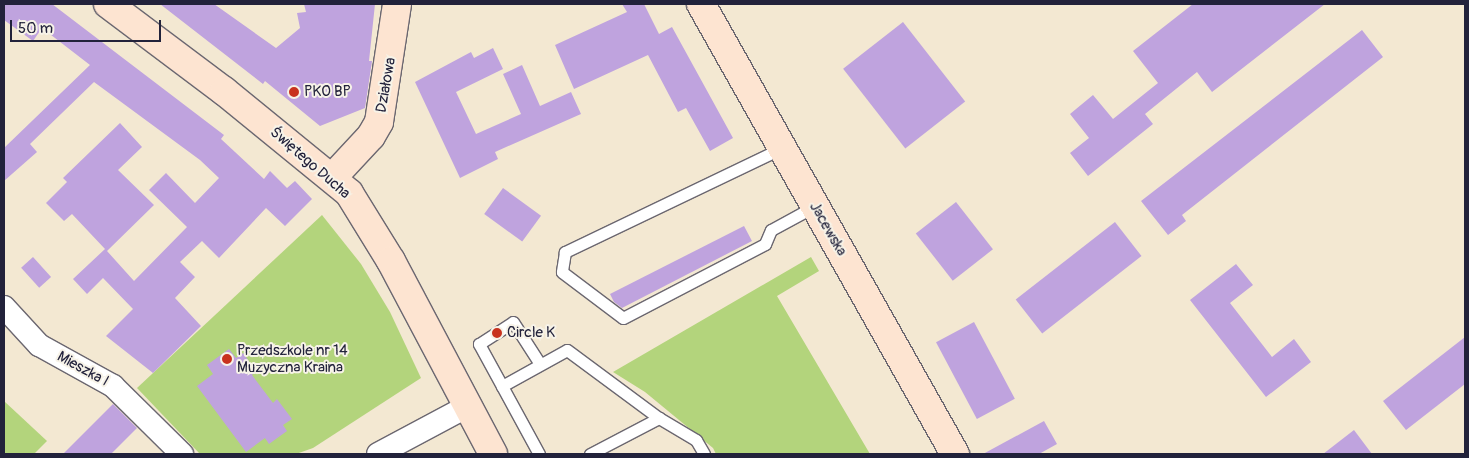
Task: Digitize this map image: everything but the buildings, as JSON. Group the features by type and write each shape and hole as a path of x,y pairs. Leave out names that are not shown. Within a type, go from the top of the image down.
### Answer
{"street":[{"name":"Świętego Ducha","path":"108,4 349,193 376,233 493,454"},
{"name":"Działowa","path":"332,178 371,136 379,122 397,4"},
{"name":"Jacewska","path":"701,4 955,454"},
{"name":"Mieszka I","path":"4,307 39,345 113,386 182,454"},
{"path":"378,454 468,406"}],"lane":[{"path":"782,148 565,252 562,272 623,318 765,244 771,230 815,206"},
{"path":"539,454 479,344 513,322 540,364"},
{"path":"502,386 567,350 659,418 696,440 704,454"},
{"path":"590,454 659,418"}],"green space":[{"path":"322,215 361,264 390,312 421,378 313,448 296,454 200,454 137,388"},
{"path":"811,257 819,271 777,296 870,454 716,454 713,448 645,392 613,372"},
{"path":"4,401 47,441 34,454 4,454"}],"place":[{"name":"PKO BP","path":"294,92"},
{"name":"Circle K","path":"497,333"},
{"name":"Przedszkole nr 14 Muzyczna Kraina","path":"227,359"}]}
